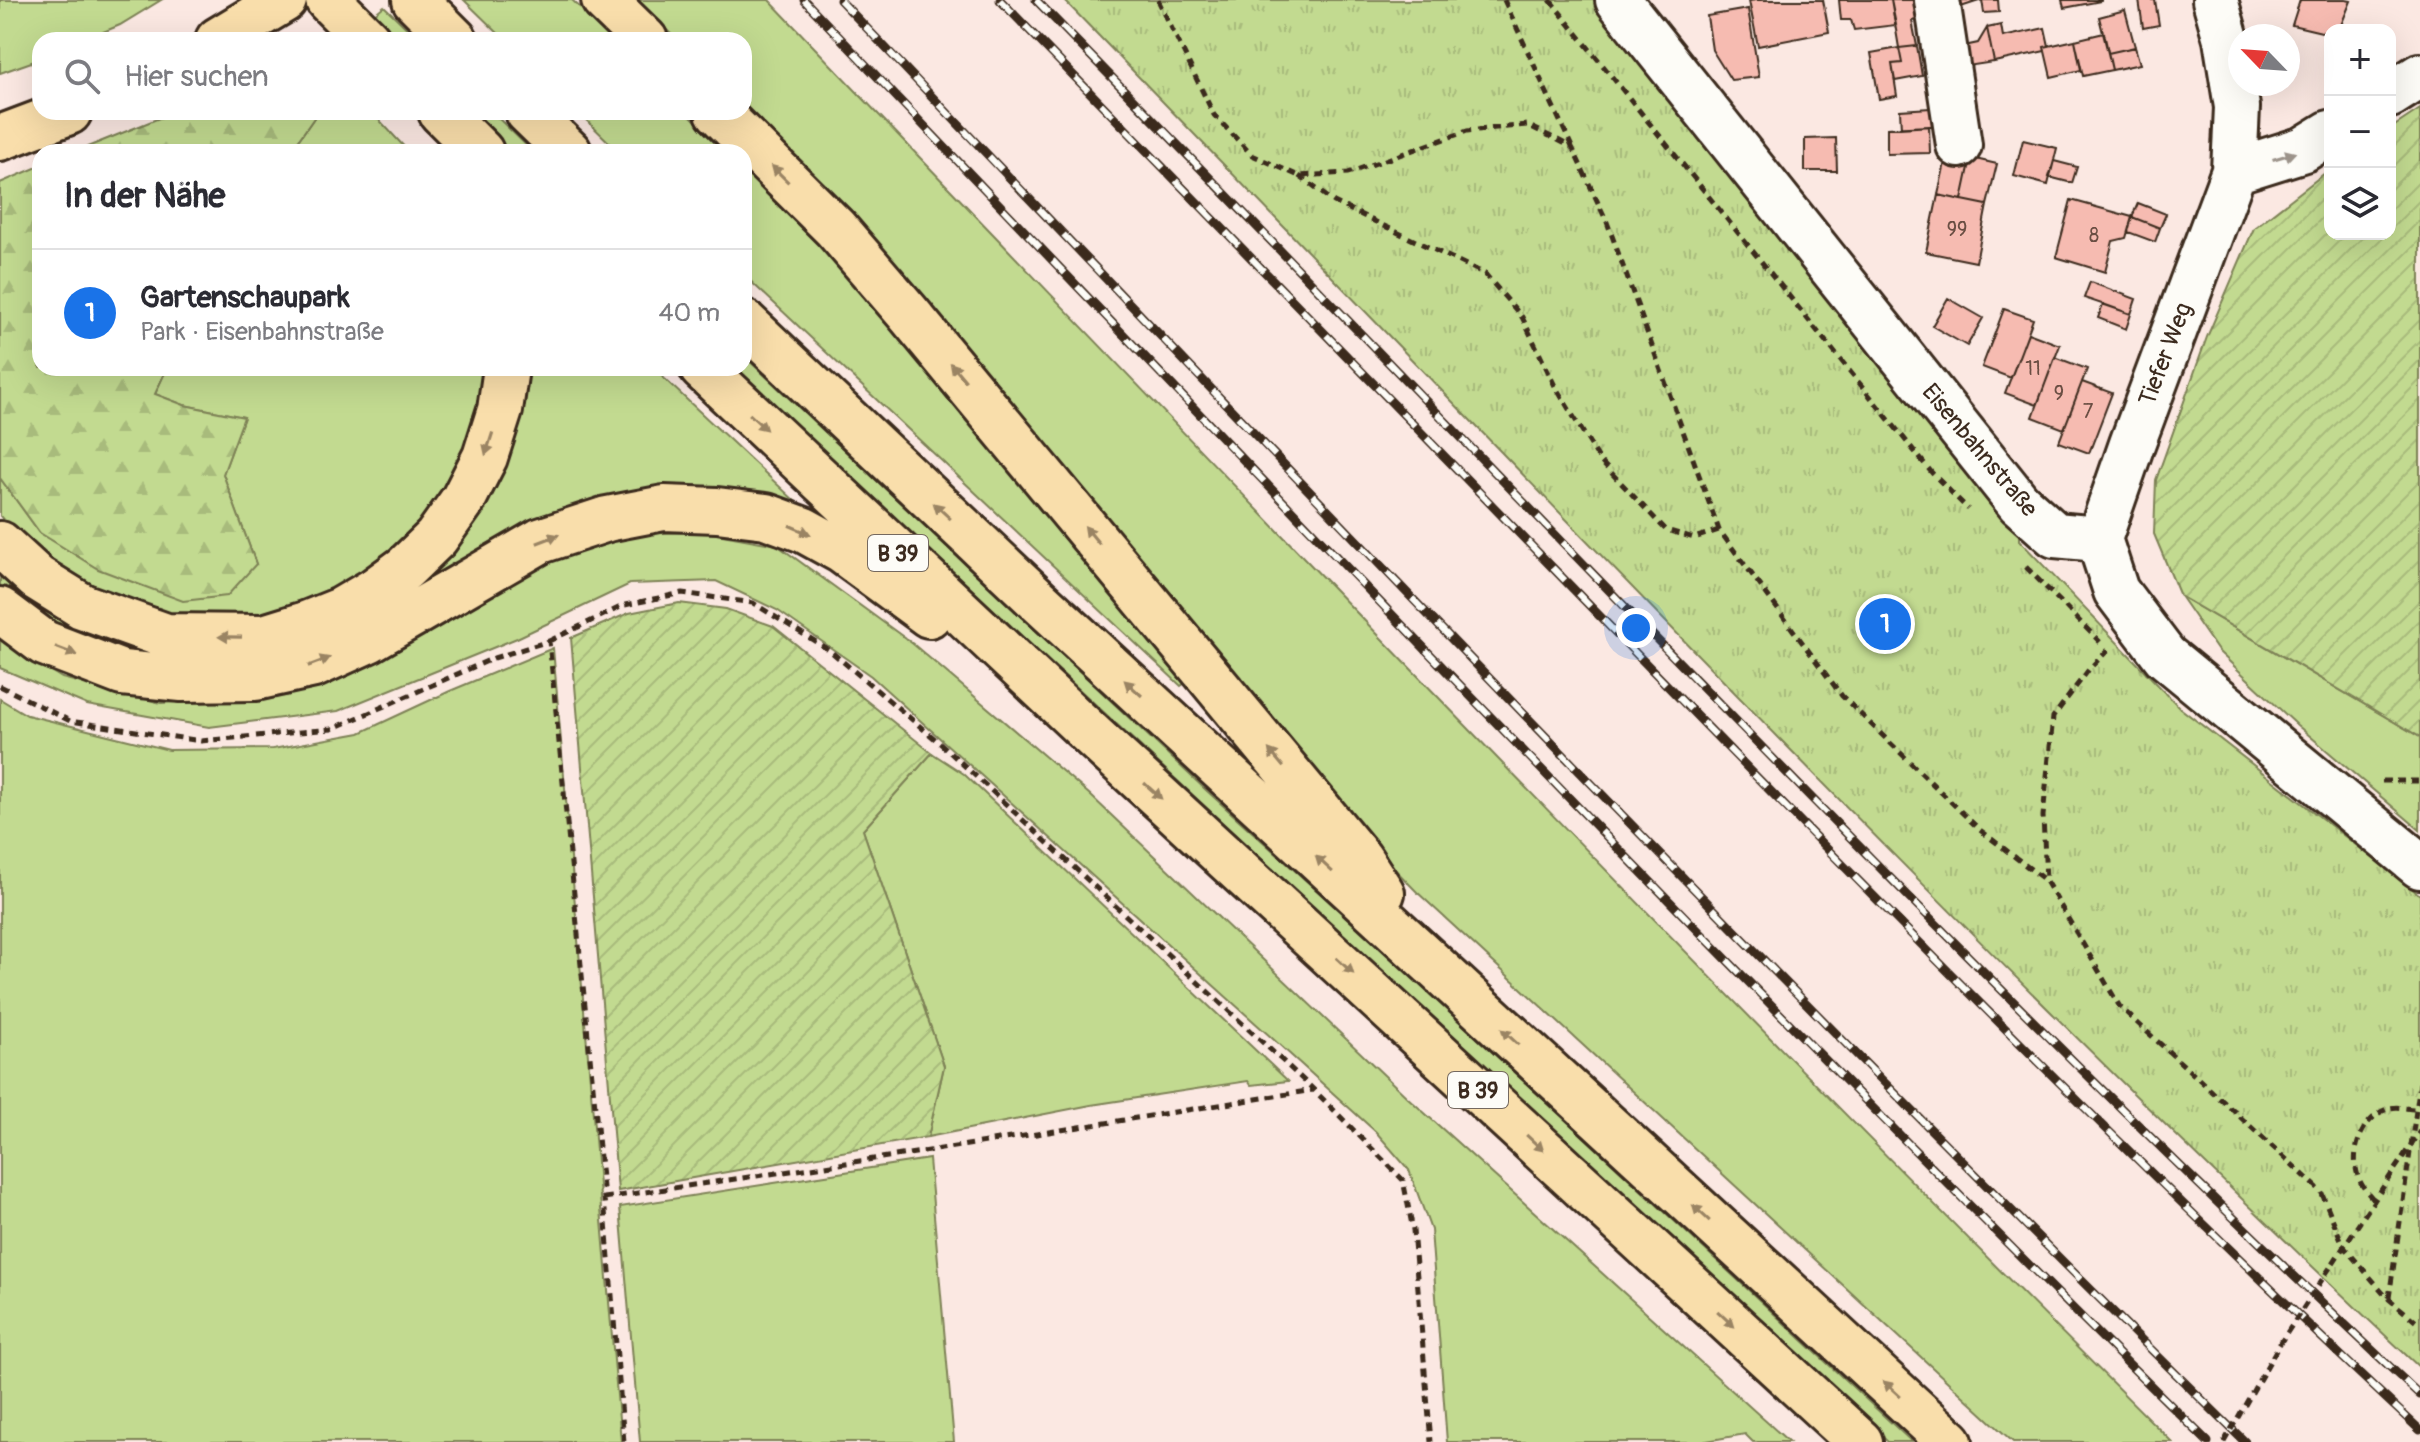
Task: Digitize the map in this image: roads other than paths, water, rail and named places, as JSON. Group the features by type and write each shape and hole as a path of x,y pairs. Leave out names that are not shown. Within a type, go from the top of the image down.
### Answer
{"main road":[{"path":"328,0 360,32"},
{"path":"415,0 447,32"},
{"path":"604,0 637,32"},
{"path":"0,138 48,120"},
{"path":"425,120 436,144"},
{"path":"449,120 473,144"},
{"path":"536,120 561,144"},
{"path":"726,120 750,144"},
{"path":"752,146 835,228 999,420 1360,859 1422,955"},
{"name":"B 39","path":"752,330 1038,600 1950,1442"},
{"path":"0,544 37,578 82,606 166,636 264,637 306,624 341,610 375,590 405,568 436,538 463,500 485,457 500,410 505,376"},
{"name":"B 39","path":"710,376 1095,738 1860,1442"},
{"path":"0,610 44,643 122,673 182,679 255,678 314,665 369,640 540,541 607,519 664,508 766,516 804,530 842,551 1095,738"}],"street":[{"path":"1937,0 1959,145"},
{"name":"Tiefer Weg","path":"2099,539 2234,171 2237,107 2226,39 2215,0"},
{"name":"Eisenbahnstraße","path":"1629,3 2019,503 2055,535 2099,539"},
{"path":"2396,91 2420,76"},
{"path":"2234,171 2304,149 2324,137"},
{"path":"2099,539 2116,591 2165,656 2420,866"}],"railway":[{"path":"804,0 1675,907 2208,1442"},
{"path":"840,0 1712,907 2245,1442"},
{"path":"1000,0 1962,986 2189,1210 2420,1430"},
{"path":"1036,0 1893,880 2242,1226 2420,1395"}],"place":[{"name":"Gartenschaupark","path":"1885,624"}]}
